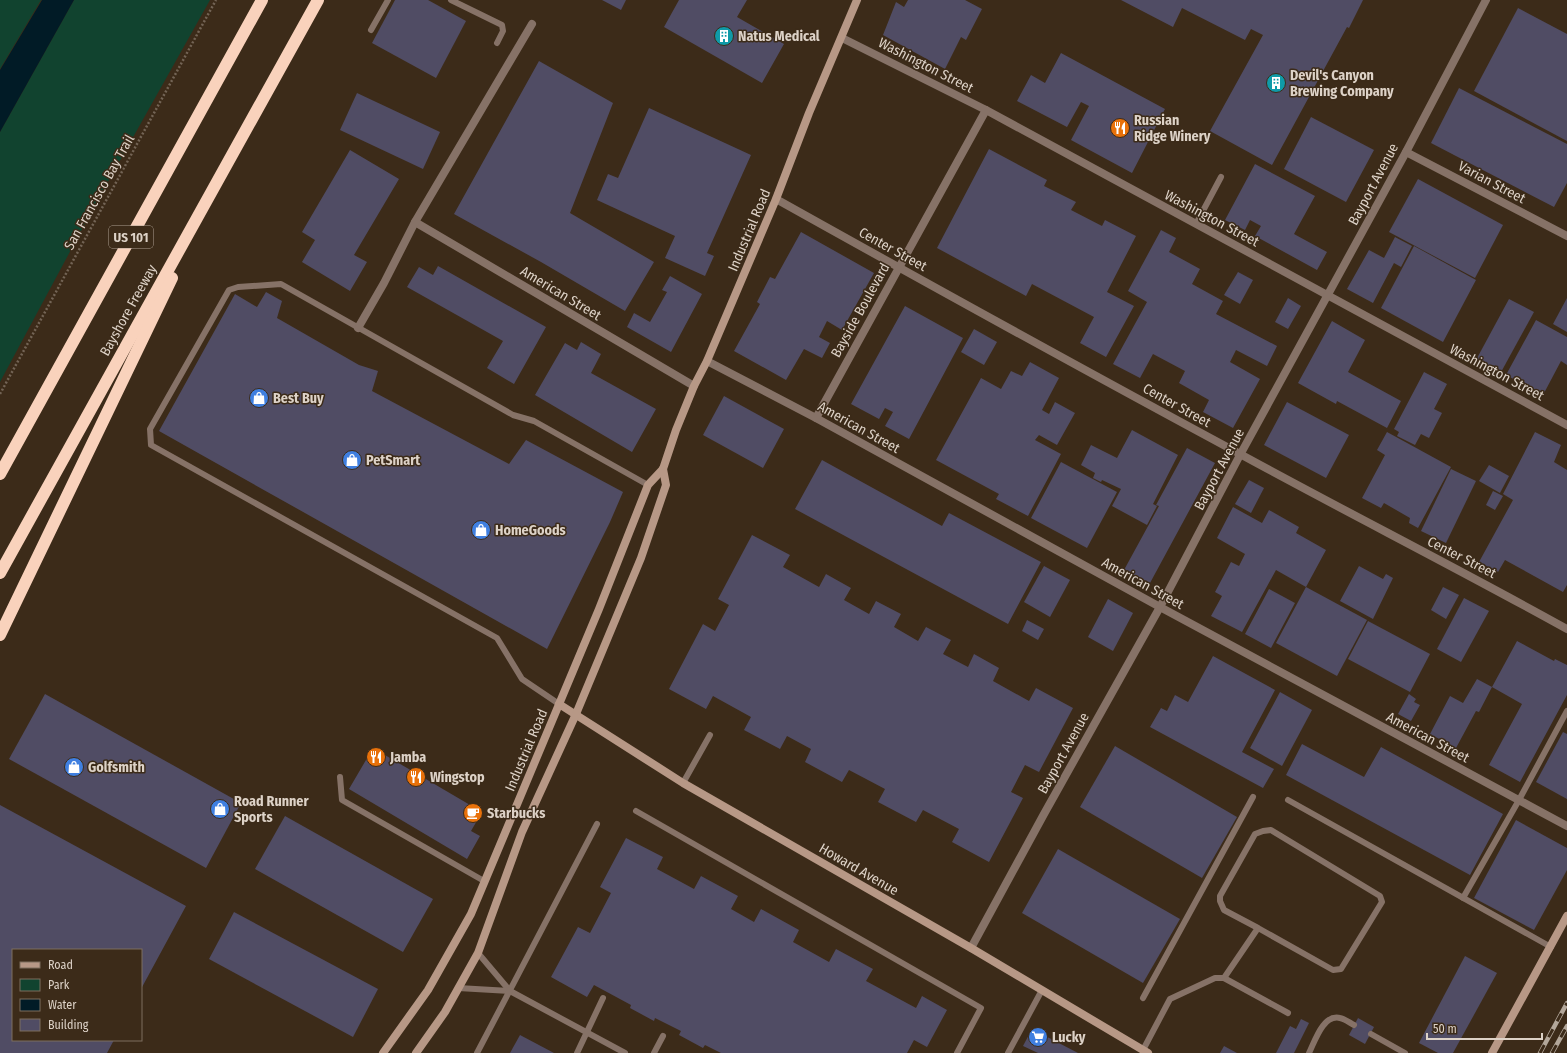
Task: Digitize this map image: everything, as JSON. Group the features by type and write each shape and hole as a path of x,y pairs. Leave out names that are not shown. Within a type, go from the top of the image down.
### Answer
{"highway":[{"name":"US 101","path":"0,474 262,0"},
{"name":"Bayshore Freeway","path":"0,573 318,0"},
{"path":"0,635 227,162"}],"main road":[{"name":"Industrial Road","path":"383,1053 428,990 471,914 600,609 648,485 663,469 676,430 694,386 707,361 776,198 809,113 857,0"},
{"name":"Industrial Road","path":"416,1053 445,1012 478,953 522,832 576,714 641,558 666,485 663,469"},
{"name":"Howard Avenue","path":"559,704 683,783 971,948 1146,1051"},
{"path":"1492,1053 1567,916"}],"street":[{"name":"Bayport Avenue","path":"971,948 994,909 1044,814 1160,608 1240,455 1406,152 1486,0"},
{"path":"358,328 384,283 415,222 532,24"},
{"name":"Washington Street","path":"842,38 986,110 1567,425"},
{"name":"Bayside Boulevard","path":"816,418 986,110"},
{"name":"Varian Street","path":"1406,152 1567,236"},
{"name":"Center Street","path":"776,198 1240,455 1396,539 1454,566 1567,629"},
{"name":"American Street","path":"415,222 694,386"},
{"name":"American Street","path":"707,361 816,418 1160,608 1567,826"}],"lane":[{"path":"371,30 388,0"},
{"path":"451,0 502,25 503,31 497,42"},
{"path":"1196,224 1221,177"},
{"path":"559,704 522,678 497,638 151,445 150,429 229,290 238,287 281,284 513,415 534,421 648,485"},
{"path":"1463,898 1519,800 1567,711"},
{"path":"683,783 710,735"},
{"path":"340,777 342,800 484,881"},
{"path":"1143,998 1253,797"},
{"path":"1288,800 1551,947"},
{"path":"636,811 982,1008 957,1053"},
{"path":"477,1053 597,824"},
{"path":"1271,830 1380,896 1382,902 1342,968 1333,970 1258,928 1224,910 1220,902 1220,896 1255,834 1263,831 1271,830"},
{"path":"1224,978 1258,928"},
{"path":"478,953 510,991 625,1053"},
{"path":"1146,1051 1170,999 1215,978 1224,978 1288,1012"},
{"path":"458,988 510,991"},
{"path":"1008,1053 1042,990"},
{"path":"577,1053 603,998"},
{"path":"1309,1053 1323,1026 1328,1020 1341,1018 1354,1025"},
{"path":"1371,1034 1405,1053"},
{"path":"654,1053 663,1036"}],"path":[{"name":"San Francisco Bay Trail","path":"0,394 216,0"}],"green space":[{"path":"0,0 41,0 0,69"},
{"path":"74,0 210,0 95,205 0,382 0,132"}],"water":[{"path":"42,0 74,0 0,132 0,70"}],"building":[{"path":"395,0 428,0 466,21 436,78 372,43"},
{"path":"602,0 626,0 621,10"},
{"name":"Natus Medical","path":"679,0 747,0 737,17 784,44 762,83 664,27"},
{"path":"908,0 965,0 982,9 966,40 961,37 945,69 883,35 896,2 904,7"},
{"name":"Devil's Canyon Brewing Company","path":"1121,0 1363,0 1349,28 1347,27 1272,165 1210,131 1263,35 1251,29 1245,40 1182,8 1173,27"},
{"path":"1518,8 1567,34 1567,141 1474,91"},
{"path":"1061,53 1165,109 1132,173 1071,140 1089,106 1081,102 1067,127 1017,101 1031,75 1045,83"},
{"path":"539,61 613,103 570,213 654,262 625,311 454,214"},
{"path":"1459,88 1567,144 1567,183 1554,207 1431,143"},
{"path":"357,93 440,132 423,169 340,130"},
{"path":"649,108 751,155 707,253 714,256 705,276 665,258 675,236 597,200 608,174 618,178"},
{"path":"1311,117 1374,150 1346,202 1284,169"},
{"path":"989,149 1047,180 1044,186 1076,202 1071,210 1102,226 1105,220 1136,236 1107,292 1134,306 1106,357 1080,343 1094,317 1032,284 1026,296 937,248"},
{"path":"350,150 399,179 354,255 367,262 350,291 302,262 315,240 302,232"},
{"path":"1255,164 1315,196 1294,234 1327,252 1317,270 1255,236 1261,226 1250,220 1245,230 1225,220"},
{"path":"1418,179 1503,225 1475,278 1389,232"},
{"path":"1161,230 1176,238 1169,252 1200,269 1192,284 1223,301 1216,314 1277,346 1267,366 1236,350 1230,362 1260,379 1233,428 1203,412 1209,400 1179,383 1185,371 1153,354 1140,378 1113,364 1147,302 1128,291"},
{"path":"801,232 874,273 842,330 827,321 819,337 830,343 822,358 804,349 786,380 734,351 760,304 757,302 770,277 775,279"},
{"path":"1395,237 1412,246 1401,267 1394,263 1373,303 1347,289 1369,250 1384,258"},
{"path":"1414,246 1476,280 1443,342 1381,308"},
{"path":"438,266 546,327 514,384 487,368 503,341 407,287 419,267 433,275"},
{"path":"1238,272 1253,280 1240,304 1224,295"},
{"path":"670,276 702,294 671,352 627,327 634,313 650,322 667,292 662,290"},
{"path":"266,292 282,301 277,318 359,365 378,371 372,391 509,464 526,440 623,492 610,522 547,649 159,431 235,294 257,307"},
{"path":"1288,298 1301,306 1288,329 1275,322"},
{"path":"1567,298 1567,332 1553,324"},
{"path":"1509,299 1534,312 1500,374 1476,360"},
{"path":"905,306 963,338 909,439 885,426 893,412 885,408 879,419 851,404"},
{"path":"1536,320 1567,337 1567,365 1561,361 1543,395 1506,375"},
{"path":"1332,321 1365,340 1348,372 1401,401 1387,428 1337,401 1336,404 1298,383"},
{"path":"974,329 997,342 984,365 961,352"},
{"path":"581,342 601,354 591,373 656,409 632,452 535,395 565,343 577,350"},
{"path":"1030,362 1059,378 1042,410 1049,414 1055,402 1075,413 1057,445 1039,435 1035,440 1061,454 1028,516 996,499 999,494 936,460 981,378 1001,389 1011,371 1022,376"},
{"path":"1424,372 1447,384 1434,409 1442,413 1429,438 1421,434 1415,445 1397,436 1399,432 1394,429"},
{"path":"724,396 784,429 763,468 703,435"},
{"path":"1287,402 1349,435 1326,478 1264,445"},
{"path":"1132,430 1178,455 1153,504 1157,506 1147,525 1112,506 1121,489 1102,480 1101,482 1093,478 1095,473 1081,465 1091,445 1117,458"},
{"path":"1387,432 1451,467 1418,528 1409,523 1410,518 1384,503 1381,508 1362,498 1385,455 1377,450"},
{"path":"1535,432 1561,445 1554,462 1567,470 1567,585 1563,592 1505,560 1498,572 1479,562 1513,500 1503,494"},
{"path":"1187,448 1215,463 1150,583 1124,570 1159,506 1156,505"},
{"path":"822,460 942,526 949,513 1041,562 1008,624 795,509"},
{"path":"1061,462 1117,492 1087,548 1031,518"},
{"path":"1489,465 1509,476 1500,493 1479,481"},
{"path":"1451,469 1476,481 1446,543 1421,531"},
{"path":"1249,480 1264,488 1251,513 1235,504"},
{"path":"1493,491 1503,496 1495,510 1486,505"},
{"path":"1233,507 1262,523 1269,510 1299,527 1296,533 1326,550 1306,587 1276,570 1242,632 1211,616 1222,596 1215,592 1231,562 1239,566 1245,554 1217,538"},
{"path":"752,535 790,555 783,567 819,587 826,574 851,588 844,600 869,614 876,601 901,614 894,627 918,641 926,627 951,640 943,654 968,667 974,654 999,668 993,681 1029,701 1036,688 1073,708 1039,772 1025,765 1011,792 1023,798 989,862 952,842 959,829 923,810 916,822 878,802 885,789 849,770 842,782 805,762 811,749 787,736 780,749 744,730 751,717 713,696 706,709 669,689 703,624 715,631 729,605 718,599"},
{"path":"1044,566 1070,580 1050,617 1024,602"},
{"path":"1359,566 1383,579 1386,574 1393,578 1373,619 1340,601"},
{"path":"1306,587 1367,620 1337,676 1276,643"},
{"path":"1443,587 1459,595 1446,619 1431,610"},
{"path":"1269,589 1295,603 1271,648 1245,634"},
{"path":"1464,598 1489,611 1461,662 1437,649"},
{"path":"1108,599 1133,613 1113,651 1088,637"},
{"path":"1027,620 1044,629 1038,640 1022,631"},
{"path":"1368,621 1430,654 1410,692 1348,659"},
{"path":"1517,641 1554,661 1555,659 1567,665 1567,695 1520,782 1489,765 1522,704 1492,687"},
{"path":"1213,656 1275,690 1242,752 1274,769 1263,788 1150,727 1161,708 1167,711 1175,695 1188,702"},
{"path":"1477,679 1492,687 1479,712 1476,711 1456,748 1430,734 1450,696 1463,703"},
{"path":"1280,692 1312,710 1282,766 1250,748"},
{"path":"45,694 241,803 206,868 9,759"},
{"path":"1409,694 1416,699 1414,702 1420,705 1411,721 1398,714"},
{"path":"1563,732 1567,734 1567,799 1536,782"},
{"path":"1302,744 1364,777 1381,747 1503,814 1470,875 1286,775"},
{"path":"1115,746 1237,817 1202,878 1080,807"},
{"path":"373,748 482,812 471,831 480,836 467,859 349,789"},
{"path":"0,805 186,906 142,987 142,949 12,949 12,1041 113,1041 107,1053 0,1053"},
{"path":"285,816 433,899 403,952 255,869"},
{"path":"1516,820 1567,848 1567,870 1534,930 1474,898"},
{"path":"626,838 663,857 657,869 694,889 701,876 738,896 731,909 754,922 761,909 799,930 793,942 829,962 836,949 873,969 866,981 916,1008 922,996 947,1010 927,1047 914,1040 907,1053 721,1053 705,1045 703,1048 679,1035 681,1031 655,1018 654,1021 630,1008 631,1005 594,985 587,997 551,977 578,927 590,933 611,893 600,887"},
{"path":"1058,849 1180,919 1143,983 1022,913"},
{"path":"234,912 378,989 353,1037 209,959"},
{"path":"1465,956 1497,973 1453,1053 1438,1053 1419,1043"},
{"path":"1358,1018 1374,1027 1365,1044 1349,1035"},
{"path":"1301,1019 1309,1023 1294,1053 1276,1053 1290,1026 1296,1029"},
{"name":"Lucky","path":"1032,1029 1078,1053 1038,1053 1023,1046"},
{"path":"520,1035 554,1053 510,1053"},
{"path":"1224,1046 1237,1053 1220,1053"}],"railway":[{"path":"1540,1053 1567,1003"},
{"path":"1552,1053 1567,1026"}],"place":[{"name":"Natus Medical","path":"724,36"},
{"name":"Devil's Canyon Brewing Company","path":"1276,83"},
{"name":"Russian Ridge Winery","path":"1120,128"},
{"name":"Best Buy","path":"259,398"},
{"name":"PetSmart","path":"352,460"},
{"name":"HomeGoods","path":"481,530"},
{"name":"Jamba","path":"376,757"},
{"name":"Golfsmith","path":"74,767"},
{"name":"Wingstop","path":"416,777"},
{"name":"Road Runner Sports","path":"220,809"},
{"name":"Starbucks","path":"473,813"},
{"name":"Lucky","path":"1038,1037"}]}
